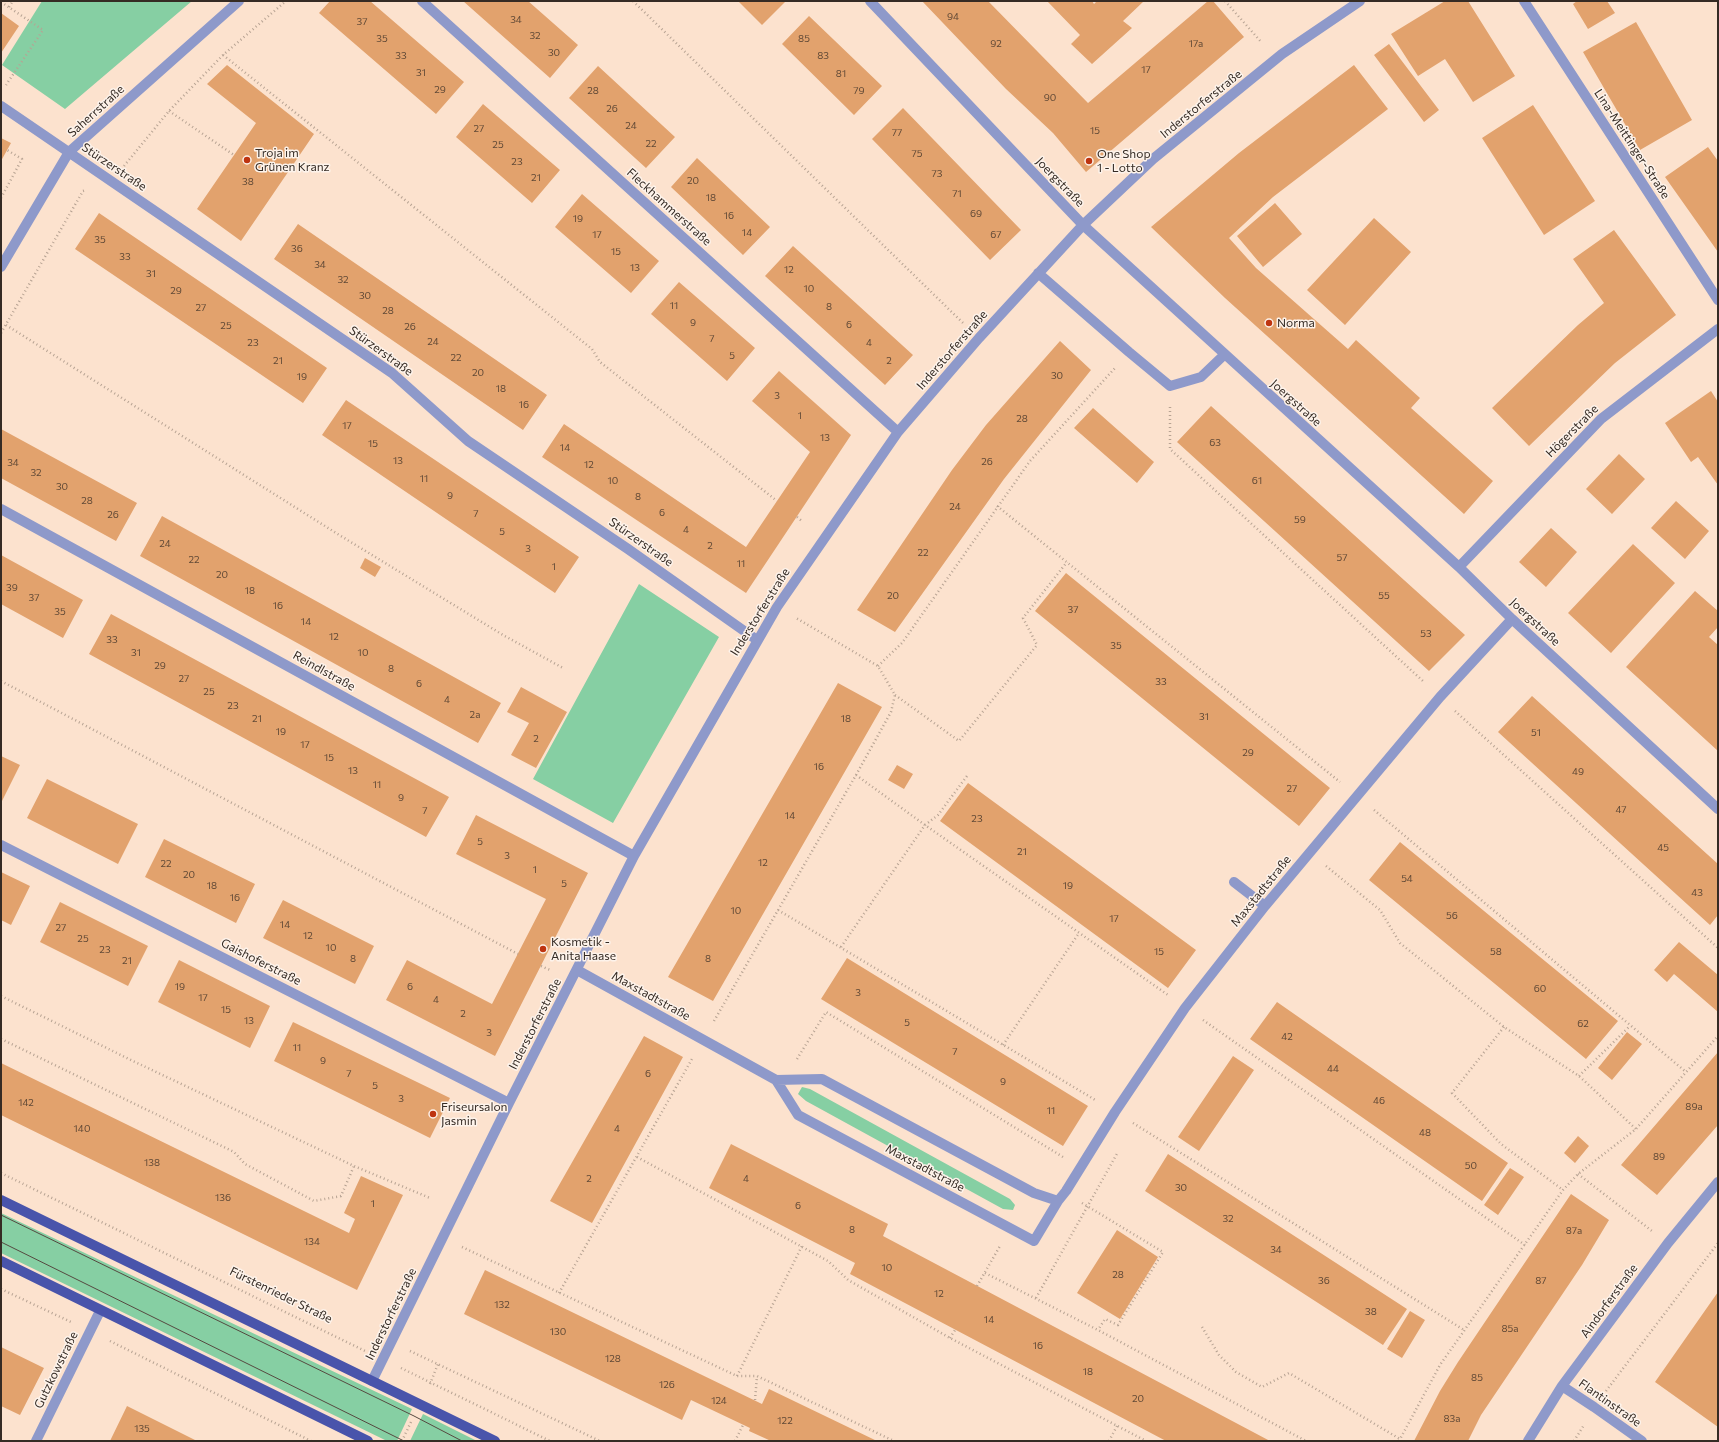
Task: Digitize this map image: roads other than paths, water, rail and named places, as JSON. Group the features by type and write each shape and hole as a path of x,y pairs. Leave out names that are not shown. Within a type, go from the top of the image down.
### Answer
{"main road":[{"path":"1,1200 495,1441"},
{"path":"1,1261 100,1311 368,1441"}],"street":[{"name":"Saherrstraße","path":"1,267 69,152 240,1"},
{"name":"Fleckhammerstraße","path":"422,1 898,432"},
{"name":"Joergstraße","path":"870,1 1083,225 1224,355 1459,567 1512,619 1718,810"},
{"name":"Inderstorferstraße","path":"372,1381 444,1238 509,1103 634,856 777,607 898,432 979,338 1038,273 1083,225 1153,159 1276,59 1360,1"},
{"name":"Lina-Meittinger-Straße","path":"1524,1 1718,300"},
{"name":"Stürzerstraße","path":"1,106 392,373 468,441 628,549 757,640"},
{"path":"1038,273 1128,352 1170,386 1201,377 1224,355"},
{"name":"Högerstraße","path":"1459,567 1600,419 1718,329"},
{"name":"Reindlstraße","path":"1,509 634,856"},
{"name":"Maxstadtstraße","path":"577,970 776,1080 798,1115 1034,1241 1115,1112 1185,1008 1265,906 1440,697 1512,619"},
{"name":"Gaishoferstraße","path":"1,845 509,1103"},
{"path":"1234,882 1265,906"},
{"path":"776,1080 822,1078 1034,1193 1058,1201"},
{"name":"Aindorferstraße","path":"1528,1441 1562,1386 1668,1243 1718,1182"},
{"name":"Gutzkowstraße","path":"36,1441 100,1311"},
{"name":"Flantinstraße","path":"1562,1386 1594,1406 1642,1441"}],"tram line":[{"path":"1,1215 414,1416 462,1441"},
{"path":"1,1242 404,1441"}],"place":[{"name":"Troja im Grünen Kranz","path":"247,160"},
{"name":"One Shop 1 - Lotto","path":"1089,161"},
{"name":"Norma","path":"1269,323"},
{"name":"Kosmetik - Anita Haase","path":"543,949"},
{"name":"Friseursalon Jasmin","path":"433,1114"}]}
